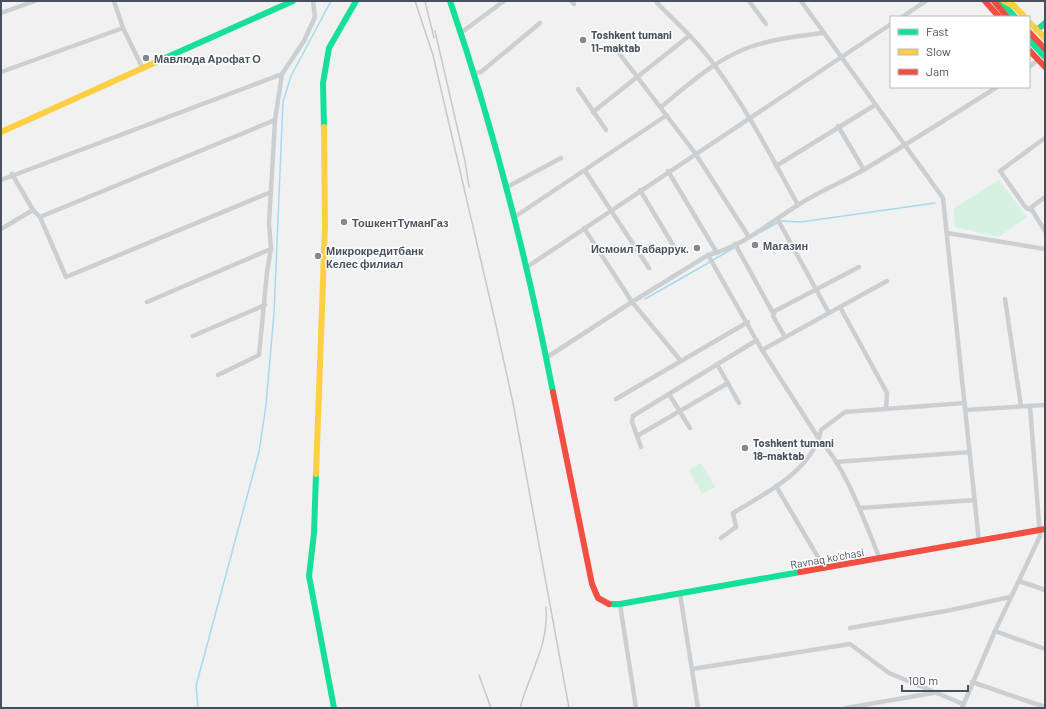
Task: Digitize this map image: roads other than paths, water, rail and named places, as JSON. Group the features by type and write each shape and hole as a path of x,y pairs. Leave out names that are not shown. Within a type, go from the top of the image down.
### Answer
{"street":[{"path":"1,13 35,1"},
{"path":"114,1 123,28 143,69"},
{"path":"1,132 293,1"},
{"path":"218,375 259,355 267,272 271,249 269,223 275,120 282,74 304,41 315,17 313,1"},
{"path":"334,708 309,576 314,533 325,226 323,83 329,48 356,1"},
{"path":"450,1 476,73 516,216 546,358 632,302 708,256 718,253 749,237 778,220 798,205 864,170 995,88"},
{"path":"462,32 504,1"},
{"path":"659,1 657,3 715,65 749,118 798,205"},
{"path":"750,1 766,24"},
{"path":"800,1 943,198 979,542"},
{"path":"904,16 926,1"},
{"path":"985,1 998,16"},
{"path":"994,1 1007,16"},
{"path":"1002,1 1012,4 1024,16"},
{"path":"1002,1 1014,16"},
{"path":"476,73 481,72 540,23"},
{"path":"1030,23 1045,38"},
{"path":"1037,30 1045,23"},
{"path":"527,267 668,171 890,25"},
{"path":"1,72 123,28"},
{"path":"661,107 715,65 749,48 779,39 822,33"},
{"path":"1030,33 1045,49"},
{"path":"594,112 689,36"},
{"path":"1030,41 1037,49 1045,66"},
{"path":"1030,46 1037,49"},
{"path":"1030,51 1042,58"},
{"path":"619,53 668,115 695,153 749,237"},
{"path":"1030,66 1042,58"},
{"path":"1,180 12,174 282,74"},
{"path":"578,89 606,130"},
{"path":"776,166 838,126 875,105"},
{"path":"516,216 668,115"},
{"path":"40,217 275,120"},
{"path":"838,126 864,170"},
{"path":"1045,138 1000,171 1026,208 1032,210 1045,231"},
{"path":"507,187 561,158"},
{"path":"585,171 612,209 649,268"},
{"path":"668,171 718,253"},
{"path":"12,174 33,210 40,217 66,277 271,192"},
{"path":"640,190 676,250"},
{"path":"1029,209 1045,197"},
{"path":"1,229 33,210"},
{"path":"778,220 829,313"},
{"path":"584,228 632,302 681,361"},
{"path":"946,234 1045,248"},
{"path":"735,244 785,337"},
{"path":"147,302 271,249"},
{"path":"708,256 748,322 762,350 819,439 830,450 860,508 880,559"},
{"path":"773,313 815,289 859,267"},
{"path":"762,350 887,281"},
{"path":"1005,299 1020,406"},
{"path":"193,336 264,305"},
{"path":"840,307 888,393 886,409"},
{"path":"616,399 748,322"},
{"path":"641,447 632,422 634,416 757,340"},
{"name":"Ravnaq ko‘chasi","path":"546,358 592,584 599,600 611,606 1043,530"},
{"path":"718,364 739,403"},
{"path":"637,436 728,383"},
{"path":"669,394 690,428"},
{"path":"721,538 736,527 733,513 776,486 809,458 819,439 821,430 845,412 964,403"},
{"path":"965,410 1045,405"},
{"path":"692,670 850,644 889,673 963,706 972,682 1010,597 1043,530 1030,406"},
{"path":"836,462 970,452"},
{"path":"776,486 825,568"},
{"path":"860,508 975,500"},
{"path":"1019,581 1045,590"},
{"path":"680,594 698,708"},
{"path":"850,628 951,610 1010,597"},
{"path":"620,604 636,708"},
{"path":"995,631 1045,649"},
{"path":"972,682 1045,707"},
{"path":"846,708 934,693"}],"waterway":[{"path":"198,708 196,686 259,452 266,405 274,313 283,102 291,76 331,1"},
{"path":"781,221 801,222 935,203"},
{"path":"761,232 777,223"},
{"path":"713,260 734,248"},
{"path":"645,299 710,262"}],"railway":[{"path":"415,1 433,55 513,403 569,708"},
{"path":"425,1 434,38"},
{"path":"435,31 465,161 469,187"},
{"path":"520,708 542,646 545,634 546,607"},
{"path":"479,675 491,708"}],"place":[{"name":"Toshkent tumani 11-maktab","path":"583,40"},
{"name":"Мавлюда Арофат О","path":"146,58"},
{"name":"ТошкентТуманГаз","path":"344,222"},
{"name":"Магазин","path":"755,245"},
{"name":"Исмоил Табаррук.","path":"697,248"},
{"name":"Микрокредитбанк Келес филиал","path":"318,256"},
{"name":"Toshkent tumani 18-maktab","path":"745,448"}]}
